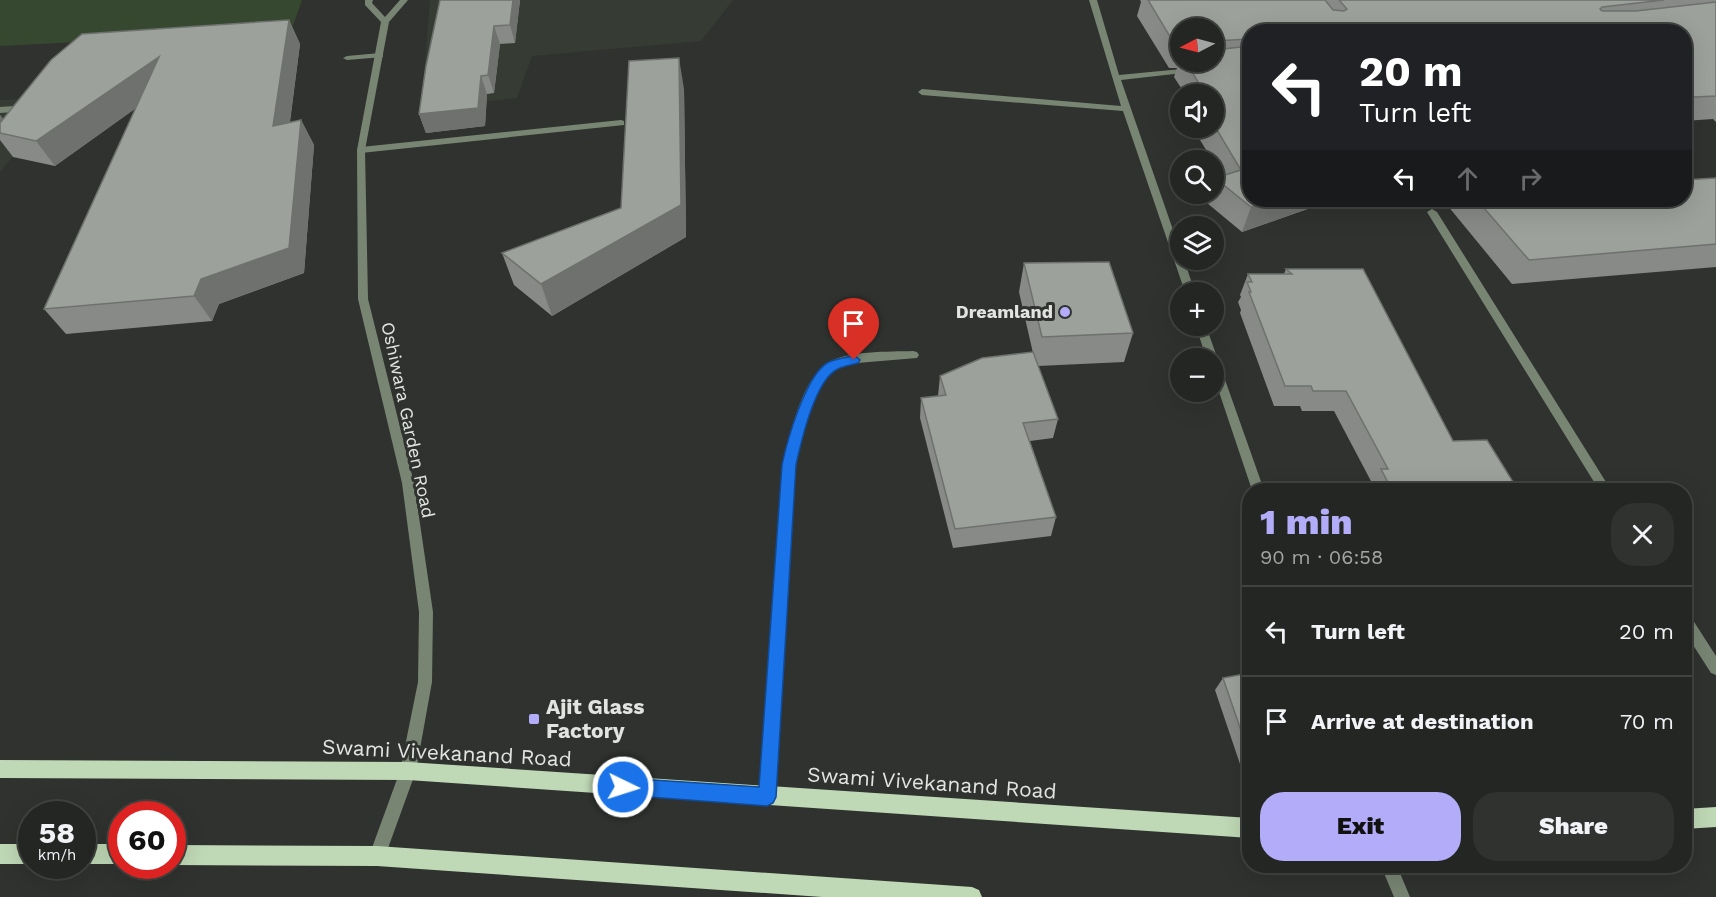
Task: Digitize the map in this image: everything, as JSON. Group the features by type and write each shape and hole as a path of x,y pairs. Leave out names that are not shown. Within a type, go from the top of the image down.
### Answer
{"main road":[{"name":"Swami Vivekanand Road","path":"0,769 408,771 1242,827"},
{"path":"1692,818 1716,817"},
{"path":"0,854 18,854"},
{"path":"186,855 377,856 972,897"}],"street":[{"path":"369,0 368,3 385,22 404,0"},
{"path":"1093,0 1116,78 1187,282"},
{"name":"Oshiwara Garden Road","path":"377,856 408,771 425,682 426,612 408,483 363,299 361,150 385,22"},
{"path":"347,58 380,55"},
{"path":"1116,78 1175,72"},
{"path":"922,92 1127,109"},
{"path":"0,110 25,112 25,118 19,125"},
{"path":"361,150 621,123"},
{"path":"1432,212 1601,483"},
{"path":"767,797 789,465 797,428 815,388 830,367 854,360 913,355"},
{"path":"1224,392 1256,483"},
{"path":"1692,630 1716,668"},
{"path":"1392,873 1402,897"}],"shaded area":[{"path":"430,0 733,0 701,41 532,56 517,98 421,109"},
{"path":"61,97 0,172 0,100"}],"green space":[{"path":"0,0 302,0 291,31 0,46"}],"building":[{"path":"440,0 513,0 510,25 494,26 488,75 481,76 478,108 419,114 426,66"},
{"path":"1148,0 1325,0 1333,10 1344,11 1347,9 1339,0 1664,0 1602,7 1600,9 1602,11 1636,11 1716,2 1716,96 1695,97 1692,95 1692,24 1242,24 1242,39 1224,40 1224,18 1170,18 1170,37"},
{"path":"289,20 273,126 301,120 289,248 201,279 194,296 44,309 159,57 36,141 0,133 0,123 51,60 82,34"},
{"path":"1242,47 1242,200 1224,185 1224,175 1241,170 1222,138 1224,138 1224,84 1199,84 1192,72 1224,72 1224,49"},
{"path":"679,58 681,205 541,284 502,253 621,208 629,61"},
{"path":"1716,178 1716,244 1529,260 1483,207 1692,207 1692,180"},
{"name":"Dreamland","path":"1109,262 1133,333 1042,337 1024,263"},
{"path":"1286,269 1363,269 1453,441 1487,440 1514,483 1388,483 1381,469 1388,469 1346,391 1313,391 1311,386 1285,386 1247,282 1252,282 1248,274 1292,274"},
{"path":"1033,352 1058,419 1023,423 1056,517 955,529 921,398 946,395 940,376 982,358"},
{"path":"1242,674 1242,734 1223,678"}],"place":[{"name":"Dreamland","path":"1065,312"},
{"name":"Ajit Glass Factory","path":"534,719"}],"route":[{"path":"623,787 767,797 789,465 797,428 815,388 830,367 854,360"}]}
